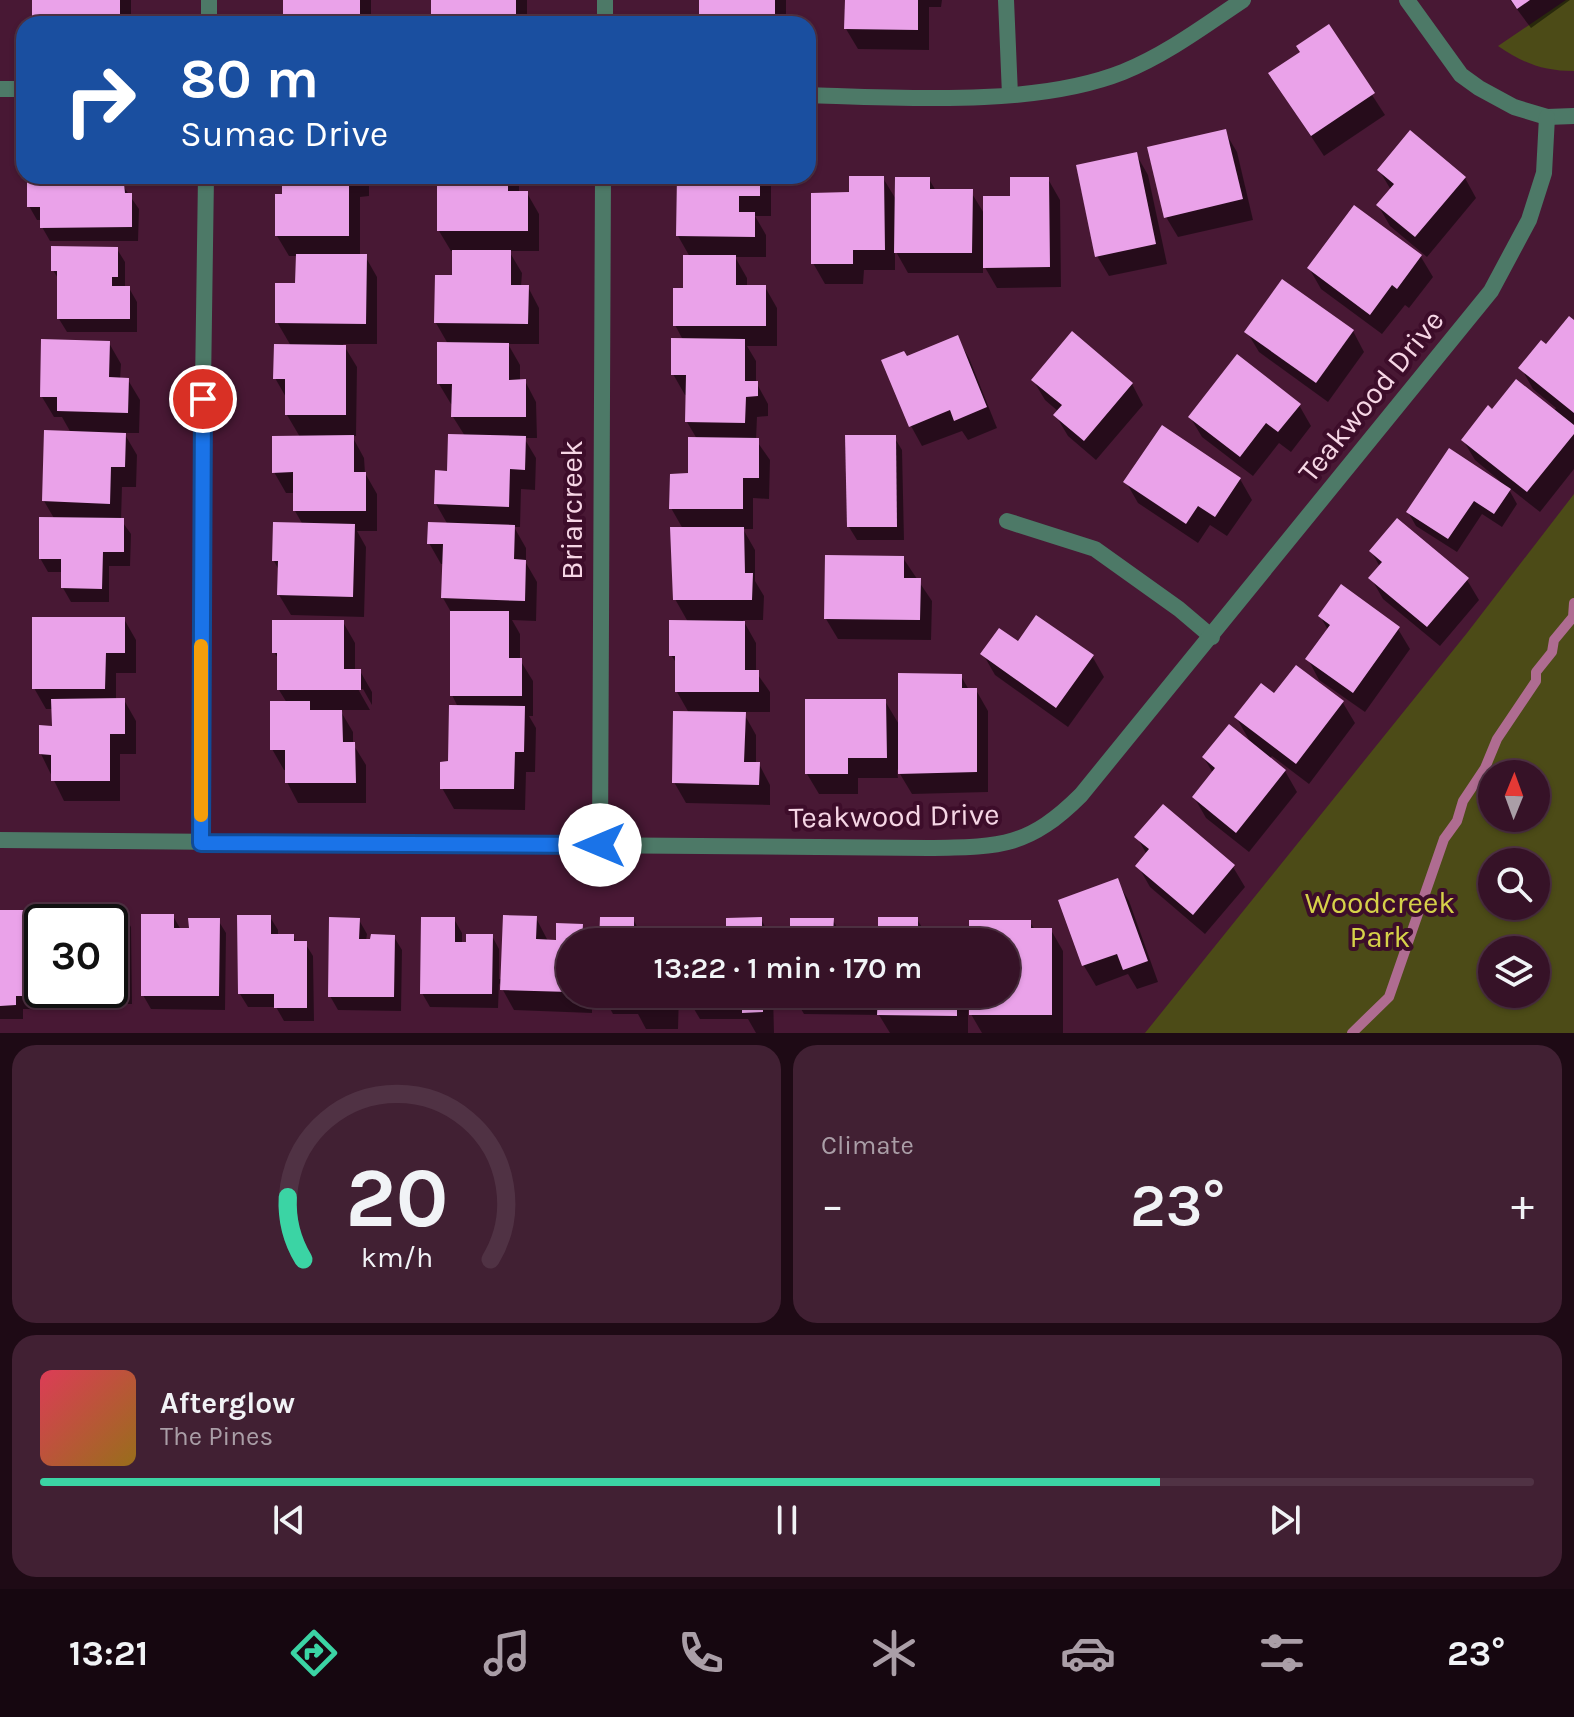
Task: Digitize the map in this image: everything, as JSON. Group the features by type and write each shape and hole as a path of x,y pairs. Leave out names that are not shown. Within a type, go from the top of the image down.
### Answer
{"street":[{"path":"1006,0 1010,95"},
{"path":"816,95 1010,95 1077,84 1122,72 1168,51 1243,0"},
{"path":"1407,0 1461,75 1495,99 1547,117 1574,116"},
{"name":"Teakwood Drive","path":"0,840 928,848 987,847 1014,843 1059,818 1081,795 1491,291 1529,220 1544,173 1547,117"},
{"path":"201,843 206,184"},
{"name":"Briarcreek","path":"600,845 603,184"},
{"path":"1007,521 1095,549 1179,609 1212,637"}],"green space":[{"path":"1566,0 1574,0 1574,71 1534,65 1498,46"},
{"name":"Woodcreek Park","path":"1574,494 1574,1033 1145,1033 1467,633"}],"building":[{"path":"32,0 120,0 120,16 32,16"},
{"path":"283,0 360,0 360,16 283,16"},
{"path":"431,0 516,0 516,16 431,16"},
{"path":"699,0 775,0 775,16 699,16"},
{"path":"845,0 918,0 918,30 844,29"},
{"path":"1511,0 1530,0 1517,9"},
{"path":"1329,24 1375,93 1311,136 1268,73 1300,52 1296,46"},
{"path":"1226,129 1243,199 1164,218 1147,147"},
{"path":"1410,130 1466,177 1415,237 1376,205 1394,184 1377,170"},
{"path":"1137,152 1156,244 1095,257 1076,165"},
{"path":"849,176 884,176 885,250 853,250 853,264 811,264 811,193 849,192"},
{"path":"895,177 930,177 930,189 973,189 972,253 894,253"},
{"path":"1010,177 1049,177 1050,267 983,268 983,196 1010,196"},
{"path":"27,184 124,184 125,193 132,193 132,227 40,228 40,207 27,207"},
{"path":"282,184 349,184 349,236 275,236 275,194 282,194"},
{"path":"437,184 508,184 508,191 528,191 528,231 437,231"},
{"path":"677,184 760,184 760,196 739,196 739,212 755,212 755,237 676,236"},
{"path":"1354,205 1422,255 1397,289 1392,285 1370,315 1307,268"},
{"path":"51,246 118,247 118,277 112,277 112,286 130,286 130,319 57,319 57,271 51,271"},
{"path":"452,250 511,250 511,285 529,285 528,324 434,323 435,275 452,275"},
{"path":"296,254 367,254 366,324 275,323 275,283 295,283"},
{"path":"683,255 736,255 736,285 766,285 766,326 673,326 673,288 683,288"},
{"path":"1282,279 1354,330 1316,383 1244,332"},
{"path":"1569,316 1574,320 1574,413 1518,368 1541,340 1546,344"},
{"path":"1072,331 1133,383 1084,441 1053,415 1062,405 1031,380"},
{"path":"958,335 987,407 954,421 950,410 909,427 881,360 904,351 907,356"},
{"path":"671,338 745,339 745,381 758,381 758,396 746,397 745,423 685,422 686,375 671,375"},
{"path":"41,339 110,341 109,377 129,378 128,413 57,411 57,397 40,397"},
{"path":"437,342 509,343 509,380 526,379 526,417 451,417 452,384 437,384"},
{"path":"274,344 346,345 346,415 285,415 285,379 273,379"},
{"path":"1237,354 1301,404 1278,432 1266,423 1240,457 1188,417"},
{"path":"1516,379 1574,425 1574,434 1527,492 1461,440 1488,405 1492,409"},
{"path":"1162,425 1241,478 1215,517 1198,506 1186,524 1123,482"},
{"path":"44,430 126,433 125,467 111,467 110,504 42,501"},
{"path":"448,434 526,436 525,470 510,469 509,507 434,504 435,470 447,471"},
{"path":"354,435 354,472 366,472 366,511 293,511 293,472 272,473 272,436"},
{"path":"845,435 896,435 897,527 847,527"},
{"path":"688,437 759,438 759,478 743,478 743,509 669,509 670,474 688,473"},
{"path":"1449,448 1511,489 1494,514 1474,501 1448,539 1406,512"},
{"path":"39,517 124,518 124,552 103,552 102,589 61,588 61,559 39,559"},
{"path":"1397,518 1469,578 1427,627 1368,578 1382,562 1369,551"},
{"path":"273,522 355,524 353,597 277,595 278,561 272,561"},
{"path":"428,522 515,525 514,559 526,560 525,601 441,598 443,544 427,544"},
{"path":"670,527 744,527 745,573 753,573 752,600 673,600"},
{"path":"825,555 904,556 904,578 921,578 920,620 824,619"},
{"path":"1341,584 1400,627 1353,693 1305,659 1330,625 1318,616"},
{"path":"450,611 509,611 509,658 522,658 522,696 450,696"},
{"path":"1036,615 1094,655 1056,708 980,654 999,628 1018,641"},
{"path":"32,617 125,617 125,653 106,653 105,689 32,689"},
{"path":"272,620 344,620 344,669 361,669 361,690 277,690 277,653 272,653"},
{"path":"669,620 745,621 745,670 759,670 759,692 675,692 675,656 669,656"},
{"path":"1296,665 1344,701 1296,764 1234,717 1261,683 1274,693"},
{"path":"898,673 962,674 962,688 977,688 977,772 898,774"},
{"path":"125,698 125,734 110,734 110,781 51,781 51,755 39,754 39,725 52,726 51,699"},
{"path":"805,699 886,699 887,758 848,758 848,774 805,774"},
{"path":"270,701 310,701 310,710 342,710 343,742 355,742 356,783 285,783 285,750 270,750"},
{"path":"449,705 525,706 524,752 515,752 514,789 440,789 440,762 448,761"},
{"path":"673,711 746,712 744,762 760,762 759,785 672,783"},
{"path":"1229,724 1286,770 1236,833 1192,797 1215,768 1202,757"},
{"path":"1163,804 1235,865 1193,915 1135,866 1149,849 1134,837"},
{"path":"1118,878 1148,961 1123,970 1117,954 1082,966 1058,900"},
{"path":"0,910 24,910 24,996 16,996 16,1005 0,1006"},
{"path":"141,914 174,914 174,928 189,928 188,918 220,918 219,996 141,996"},
{"path":"237,915 271,915 271,934 294,934 294,941 307,941 307,1008 274,1008 274,994 238,994"},
{"path":"503,915 537,916 536,939 556,940 556,992 500,990"},
{"path":"329,917 360,918 359,939 370,939 371,934 395,935 394,997 328,997"},
{"path":"421,917 455,917 455,942 466,942 466,934 493,934 492,994 420,994"},
{"path":"600,917 634,917 634,928 600,928"},
{"path":"762,917 762,928 726,928 726,918"},
{"path":"878,917 918,917 918,926 958,927 958,928 878,928"},
{"path":"790,918 834,918 833,928 790,928"},
{"path":"969,920 1031,920 1031,928 1052,928 1052,1015 969,1015 969,1008 1020,1008 1020,928 969,928"},
{"path":"556,923 583,924 583,928 556,928"},
{"path":"742,1008 763,1008 763,1012 742,1013"},
{"path":"877,1008 957,1008 957,1016 877,1015"}],"waterway":[{"path":"1352,1033 1389,997 1444,839 1457,821 1463,801 1485,768 1497,739 1536,681 1536,672 1552,652 1554,640 1573,617 1574,603"}],"slow traffic":[{"path":"201,646 201,815"}],"route":[{"path":"203,399 201,843 600,845"}]}
